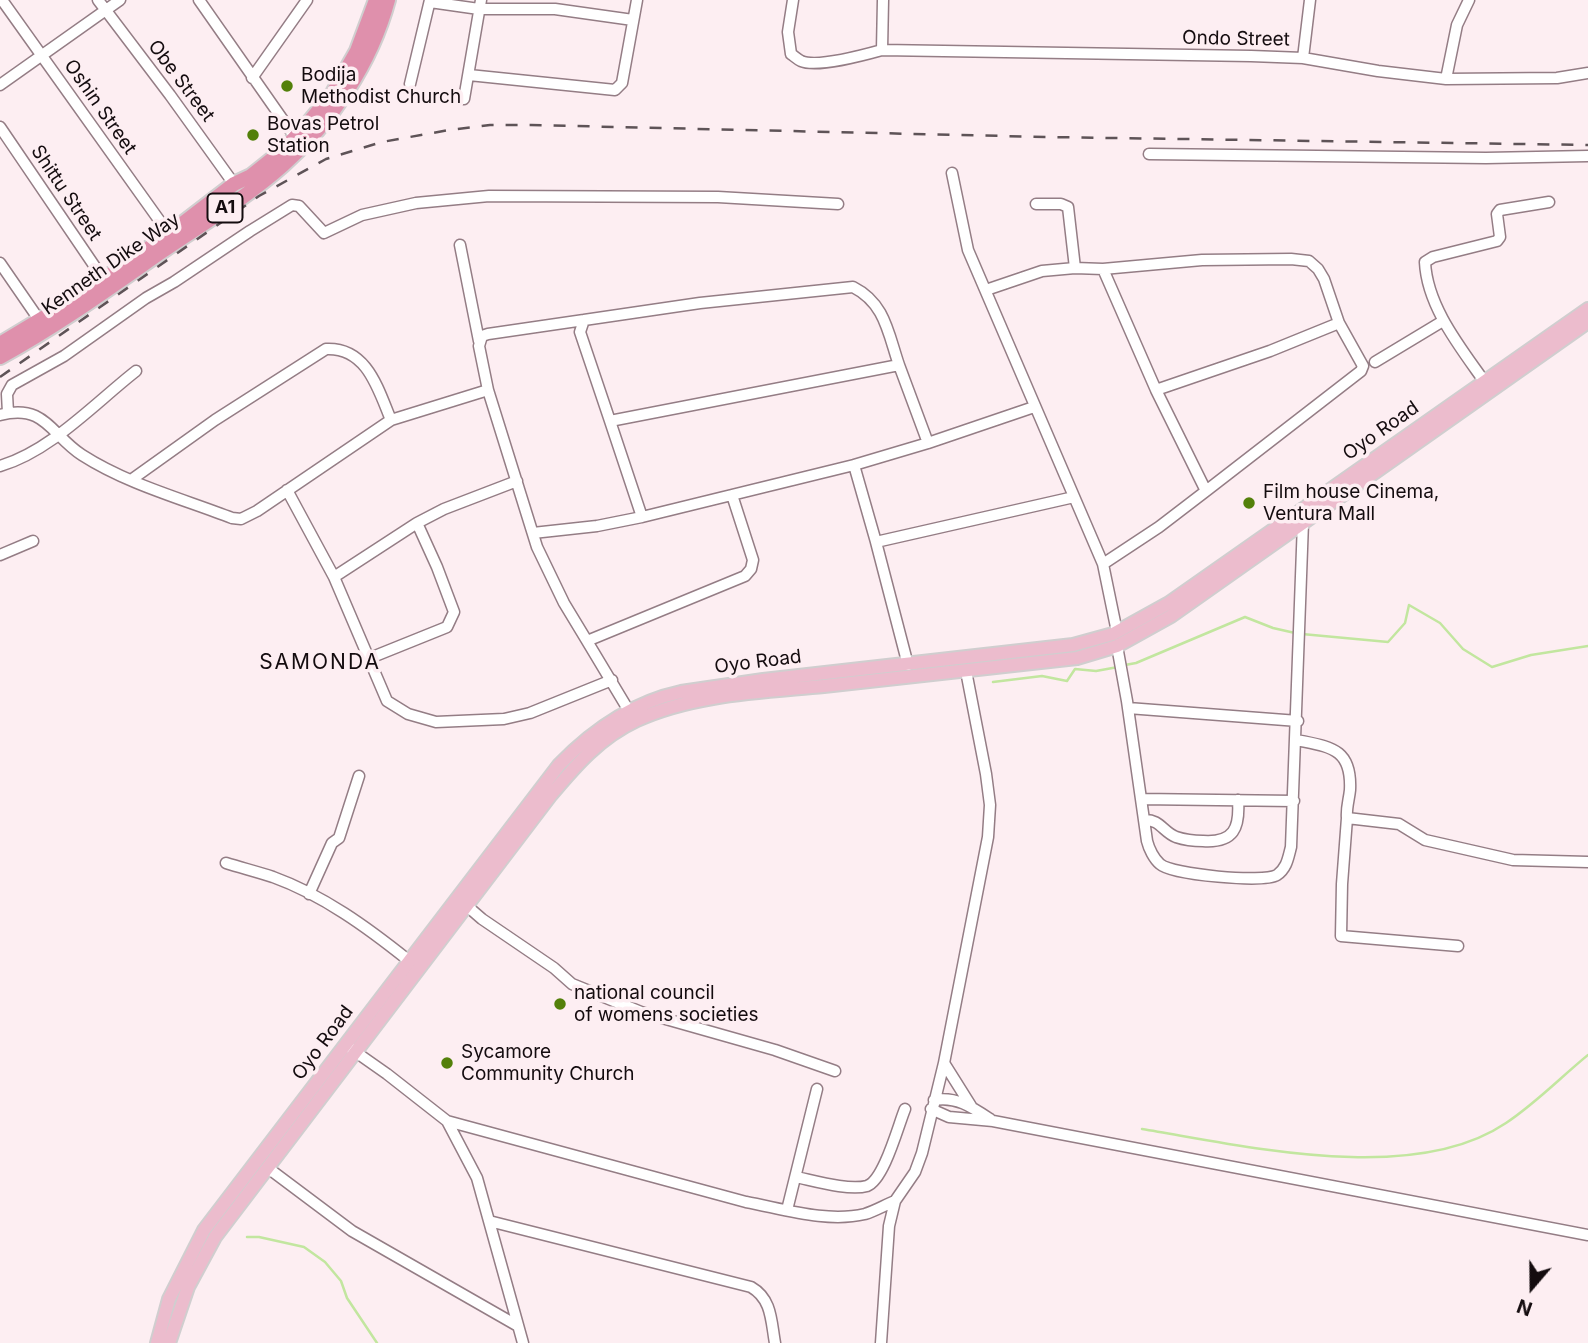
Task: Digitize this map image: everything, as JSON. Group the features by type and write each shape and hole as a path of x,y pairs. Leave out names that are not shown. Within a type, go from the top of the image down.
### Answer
{"highway":[{"name":"Kenneth Dike Way","path":"0,344 106,283 257,186 298,143 345,74 366,31 376,0"},
{"name":"Kenneth Dike Way","path":"0,357 41,334 234,184 251,176 317,131 350,86 376,34 388,0"}],"main road":[{"name":"Oyo Road","path":"157,1343 169,1299 204,1230 467,906 569,773 599,744 634,721 686,704 1077,657 1117,646 1171,616 1303,522 1470,399 1484,381 1588,309"},
{"name":"Oyo Road","path":"169,1343 188,1287 215,1237 268,1168 351,1049 408,960 559,765 590,736 629,711 681,692 1073,645 1118,632 1169,603 1588,322"}],"street":[{"name":"Oshin Street","path":"2,0 169,234"},
{"name":"Obe Street","path":"98,0 163,84 234,184"},
{"path":"0,85 120,0"},
{"path":"199,0 298,143"},
{"path":"252,78 307,0"},
{"path":"469,75 615,90 622,83 637,0"},
{"name":"Ondo Street","path":"793,0 788,32 791,54 801,61 848,58 882,50 1303,58 1446,79 1546,79 1588,73"},
{"path":"882,50 884,0"},
{"path":"1303,58 1310,0"},
{"path":"1446,79 1457,25 1469,0"},
{"path":"410,84 430,1 555,9 633,20"},
{"path":"464,99 480,5"},
{"name":"Shittu Street","path":"0,127 106,283"},
{"path":"1149,154 1486,158 1588,156"},
{"path":"952,173 968,250 1103,564 1118,632"},
{"path":"488,390 391,420 241,519 131,480 82,456 45,421 30,413 4,414 7,394 12,386 64,356 146,298 292,205 299,206 324,233 362,215 416,203 489,195 718,197 838,204"},
{"path":"1484,381 1443,321 1424,266 1427,259 1497,241 1500,237 1497,214 1500,210 1549,202"},
{"path":"1036,204 1061,204 1068,207 1075,268"},
{"path":"460,246 488,390 542,561 629,711"},
{"path":"986,290 1042,271 1075,268 1103,269 1202,260 1308,261 1318,269 1324,279 1339,323 1363,366 1361,371 1206,491 1103,564"},
{"path":"0,263 40,321"},
{"path":"1103,269 1156,390 1206,491"},
{"path":"479,341 482,336 488,334 700,303 853,287 871,298 877,306 928,443"},
{"path":"584,320 580,332 642,517"},
{"path":"1375,362 1443,321"},
{"path":"1156,390 1270,351 1339,323"},
{"path":"131,480 215,420 326,349 339,349 363,363 372,376 391,420"},
{"path":"610,421 899,365"},
{"path":"0,466 40,448 136,371"},
{"path":"533,533 597,526 642,517 854,465 1034,407"},
{"path":"854,465 908,665"},
{"path":"334,577 417,523 444,509 517,481"},
{"path":"287,490 334,577 387,701 408,714 436,722 504,719 530,713 612,680"},
{"path":"587,642 745,576 751,569 753,560 732,495"},
{"path":"876,542 1074,497"},
{"path":"1117,646 1144,820 1150,849 1160,865 1194,874 1260,879 1276,876 1286,866 1291,846 1298,721 1303,522"},
{"path":"370,658 447,627 453,617 454,612 437,567 417,523"},
{"path":"0,555 33,541"},
{"path":"881,1343 889,1226 895,1201 915,1172 922,1153 944,1063 988,837 990,805 986,774 966,671"},
{"path":"1128,708 1298,721"},
{"path":"1297,740 1331,747 1342,755 1350,775 1341,896 1341,936 1458,946"},
{"path":"309,894 332,843 338,838 359,776"},
{"path":"1141,799 1294,801"},
{"path":"1144,820 1157,821 1177,838 1215,842 1224,840 1236,828 1237,800"},
{"path":"1347,818 1399,824 1426,840 1513,860 1588,862"},
{"path":"226,863 275,878 309,894 367,927 408,960"},
{"path":"467,906 554,968 572,984 641,1012 775,1050 835,1071"},
{"path":"351,1049 447,1121 734,1199 787,1210 834,1217 865,1214 895,1201"},
{"path":"944,1063 971,1107"},
{"path":"787,1210 817,1089"},
{"path":"933,1105 952,1100 971,1107 993,1121"},
{"path":"933,1105 940,1115 993,1121 1588,1235"},
{"path":"796,1177 848,1186 867,1185 880,1175 905,1109"},
{"path":"928,1125 963,1119"},
{"path":"447,1121 477,1178 523,1343"},
{"path":"268,1168 352,1231 518,1326"},
{"path":"489,1221 751,1287 761,1293 768,1303 775,1343"}],"waterway":[{"path":"1302,634 1388,642 1405,623 1409,605 1440,623 1463,649 1492,667 1531,655 1588,646"},
{"path":"1125,665 1136,663 1245,617 1295,633"},
{"path":"993,682 1042,676 1067,681 1075,669 1096,671 1118,667"},
{"path":"1142,1129 1278,1151 1328,1156 1377,1157 1425,1153 1468,1142 1506,1123 1588,1055"},
{"path":"247,1237 304,1247 325,1262 341,1281 347,1298 377,1343"}],"railway":[{"path":"0,377 259,196 326,159 382,142 449,130 490,125 531,125 1046,137 1588,145"}],"place":[{"name":"Bodija Methodist Church","path":"287,86"},
{"name":"Bovas Petrol Station","path":"253,135"},
{"name":"Film house Cinema, Ventura Mall","path":"1249,503"},
{"name":"national council of womens societies","path":"560,1004"},
{"name":"Sycamore Community Church","path":"447,1063"}],"district":[{"name":"SAMONDA","path":"320,663"}]}
